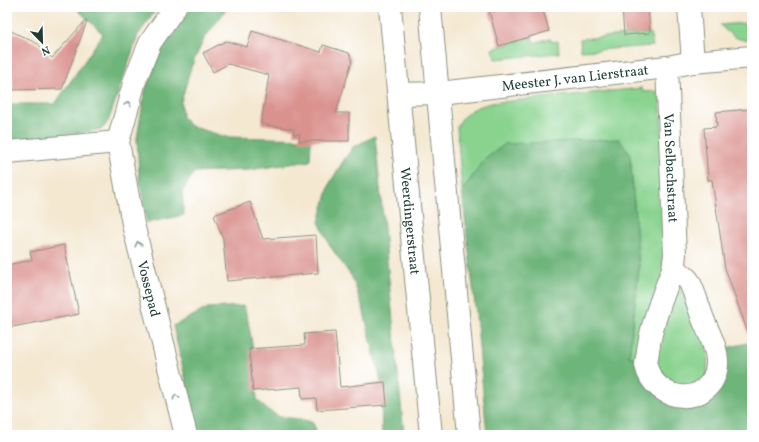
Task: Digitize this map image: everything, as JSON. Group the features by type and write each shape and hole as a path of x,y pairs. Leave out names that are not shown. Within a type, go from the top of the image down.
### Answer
{"street":[{"name":"Vossepad","path":"175,7 150,43 135,80 118,142 133,224 186,435"},
{"name":"Weerdingerstraat","path":"390,7 431,435"},
{"path":"430,7 469,435"},
{"path":"689,7 693,62"},
{"name":"Meester J. van Lierstraat","path":"399,94 439,94 667,67 693,62 752,58"},
{"name":"Van Selbachstraat","path":"667,67 675,255 673,269 650,335 646,364 653,381 662,390 674,396 687,397 697,394 708,387 714,379 717,364 714,348 688,280 673,269"},
{"path":"7,152 118,142"}],"green space":[{"path":"75,7 158,7 138,35 109,119 104,127 98,130 74,134 7,140 7,93 11,104 55,104 103,34"},
{"path":"192,7 228,7 204,39 191,67 181,102 182,117 190,126 227,137 311,139 310,161 249,170 194,172 182,192 184,215 147,223 139,176 137,138 145,91 161,50"},
{"path":"745,23 745,28 752,27 752,40 738,39 720,25"},
{"path":"650,33 653,46 581,51 580,39"},
{"path":"532,37 534,43 550,38 552,42 558,41 559,53 495,59 492,49"},
{"path":"642,88 643,92 657,91 660,95 669,255 639,357 629,358 639,268 630,154 485,159 462,191 457,127 463,117 471,111 480,106 491,103"},
{"path":"375,136 404,435 382,435 381,382 363,308 352,277 330,246 319,222 330,183 342,163 353,147"},
{"path":"619,139 630,154 639,268 629,357 639,357 692,402 722,349 752,342 752,435 487,435 476,314 462,191 485,159 505,144"},
{"path":"677,281 708,349 707,375 684,391 656,375 653,360"},
{"path":"244,306 253,349 257,399 266,409 280,417 312,422 316,429 315,435 198,435 173,326 208,308"}],"building":[{"path":"488,7 542,7 549,31 499,46"},
{"path":"622,7 648,7 650,33 624,35"},
{"path":"86,20 87,21 62,89 13,90 11,67 7,66 7,29 38,44 52,58"},
{"path":"252,31 321,52 323,45 349,53 352,61 336,113 349,113 349,141 299,141 300,134 293,134 294,129 261,124 269,75 228,64 213,72 203,53 226,41 247,47"},
{"path":"752,109 752,335 749,336 725,268 712,180 708,180 704,128 717,127 716,112"},
{"path":"250,202 263,239 316,235 318,273 227,281 223,239 214,215"},
{"path":"64,245 79,314 7,328 7,265 32,260 30,252"},
{"path":"335,332 340,387 385,382 387,405 317,410 316,398 302,399 301,387 253,391 249,349 305,345 304,334"}]}
